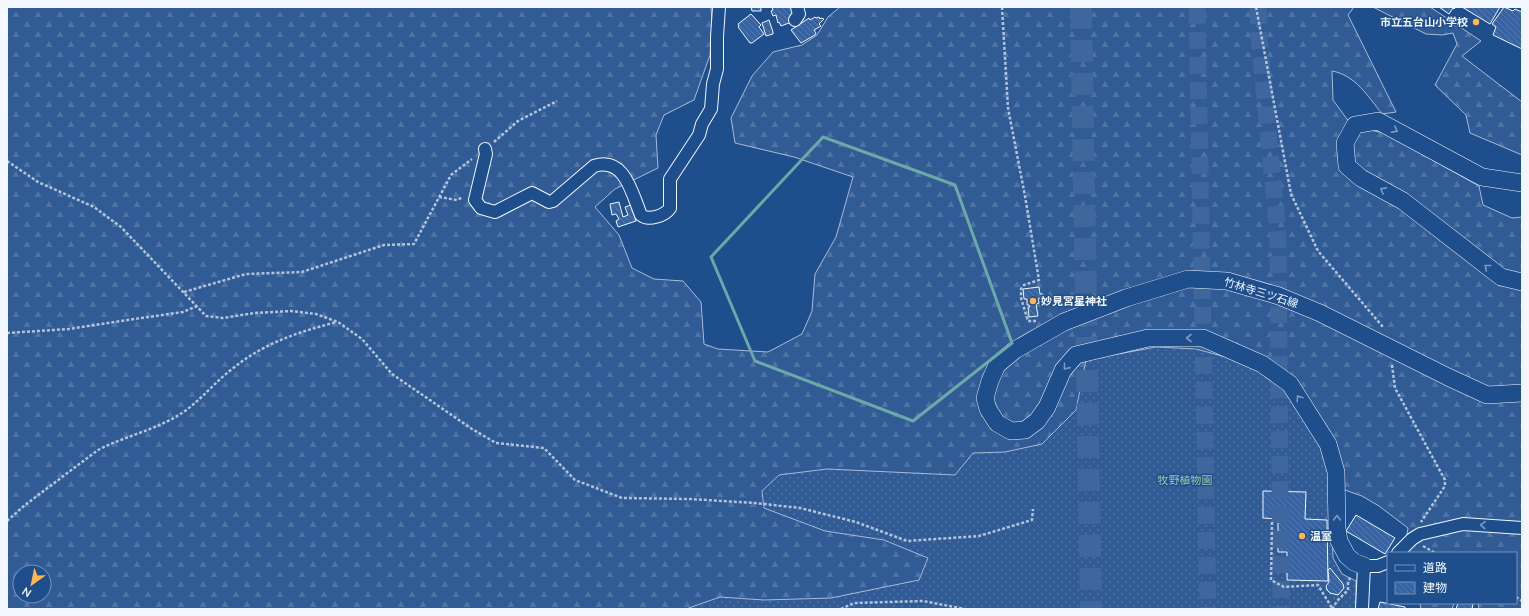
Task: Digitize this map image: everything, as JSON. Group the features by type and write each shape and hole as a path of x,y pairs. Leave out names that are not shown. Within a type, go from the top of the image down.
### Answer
{"main road":[{"path":"1522,183 1482,177 1378,121 1355,124 1345,143 1347,166 1360,178 1403,201 1501,278 1522,282"},
{"name":"竹林寺三ツ石線","path":"1361,565 1350,559 1344,552 1338,537 1337,480 1331,450 1325,438 1290,384 1262,364 1203,338 1148,338 1076,355 1063,370 1047,407 1037,421 1025,430 1011,431 997,422 988,409 985,398 997,365 1014,350 1064,322 1126,298 1188,279 1227,281 1279,296 1320,312 1448,378 1487,394 1522,393"}],"street":[{"path":"485,149 486,154 475,200 481,208 495,212 532,193 549,202 553,201 594,166 600,164 615,167 624,174 641,215 648,218 666,213 670,208 670,179 699,135 702,124 711,109 713,84 717,69 719,7"},
{"path":"795,20 799,14 796,7"},
{"path":"1399,552 1412,539 1425,532 1463,524 1522,528"},
{"path":"1362,609 1361,565 1378,566 1387,562"}],"path":[{"path":"1002,7 1008,108 1039,280 1020,289 1021,298 1028,321 1064,322"},
{"path":"1256,7 1291,194 1318,251 1390,335 1388,347 1395,388 1445,480 1445,486 1412,535 1412,539"},
{"path":"184,292 246,274 302,272 384,245 414,244 451,175 518,122 557,101"},
{"path":"7,161 38,182 94,207 121,227 206,316 223,318 255,313 291,311 316,314 338,322 362,339 392,374 472,429 496,443 544,448 575,480 622,498 690,499 755,503 800,508 856,522 908,541 979,536 1032,520 1033,509"},
{"path":"439,197 457,200 470,193 476,196"},
{"path":"7,333 69,329 183,312 197,306"},
{"path":"7,521 25,504 98,450 147,430 180,414 200,400 232,369 275,341 338,322"},
{"path":"1272,522 1271,580 1284,587 1318,585 1332,609 1338,600 1348,590 1348,582 1361,565"},
{"path":"841,609 854,603 923,601 965,609"}],"highlighted area":[{"path":"823,137 955,185 1012,343 913,421 755,361 711,257"}],"green space":[{"path":"7,7 711,7 712,22 710,55 694,100 664,115 656,135 658,168 615,189 595,207 619,235 632,268 654,279 683,281 701,302 704,344 718,349 768,352 802,334 812,311 815,274 836,237 853,177 794,157 735,143 731,118 752,76 773,52 802,45 817,35 828,17 840,7 1354,7 1348,15 1396,112 1382,114 1360,87 1348,77 1332,71 1333,100 1352,126 1384,133 1479,186 1483,205 1512,218 1522,217 1522,609 1479,609 1478,604 1517,604 1517,552 1404,552 1408,528 1379,506 1362,496 1322,482 873,609 7,609"},
{"path":"1373,7 1430,7 1481,41 1462,56 1522,102 1522,155 1470,133 1466,115 1435,85 1457,44 1453,33 1442,35 1426,34"},
{"name":"牧野植物園","path":"1156,347 1196,349 1233,359 1267,375 1291,394 1329,462 1333,558 1342,574 1356,581 1356,609 686,609 720,597 764,600 831,598 919,580 928,558 884,540 825,531 764,508 762,491 779,475 827,469 955,475 973,453 1005,452 1042,444 1076,410 1086,360"},
{"path":"1420,604 1454,604 1452,609 1421,609"}],"building":[{"path":"751,7 761,7 761,11 752,11"},
{"path":"772,7 792,7 795,15 793,20 781,26 779,22 778,23 776,15 773,16 771,11 773,10"},
{"path":"1439,7 1456,7 1454,9 1453,8 1449,14"},
{"path":"1462,7 1500,7 1490,24"},
{"path":"1504,7 1513,11 1515,9 1522,12 1522,49 1493,35 1496,27 1492,24"},
{"path":"751,14 761,25 759,27 764,34 750,43 738,27 738,24"},
{"path":"815,17 824,19 819,24 821,26 814,30 816,33 815,35 801,43 791,30 809,18 810,20"},
{"path":"769,20 773,34 766,36 762,23"},
{"path":"619,202 623,217 628,215 625,207 631,205 636,221 618,227 616,221 619,219 616,214 612,215 610,204"},
{"name":"妙見宮星神社","path":"1039,287 1040,294 1043,294 1043,296 1038,299 1039,303 1036,304 1038,316 1029,317 1028,307 1030,307 1027,305 1027,299 1024,299 1023,289"},
{"name":"温室","path":"1263,491 1306,492 1305,519 1327,520 1328,581 1287,580 1287,552 1278,552 1278,519 1263,518"},
{"path":"1356,515 1395,538 1385,554 1346,531"},
{"path":"1330,568 1343,584 1344,588 1338,595 1330,593 1327,590 1326,586 1329,582 1328,570"},
{"path":"1380,602 1405,607 1405,609 1378,609"},
{"path":"1458,604 1473,604 1472,609 1456,609"}],"tunnel":[{"path":"1081,7 1091,609"},
{"path":"1197,7 1208,609"},
{"path":"1258,7 1259,38 1278,234 1281,609"}],"place":[{"name":"市立五台山小学校","path":"1476,22"},
{"name":"妙見宮星神社","path":"1033,301"},
{"name":"温室","path":"1302,536"}]}
